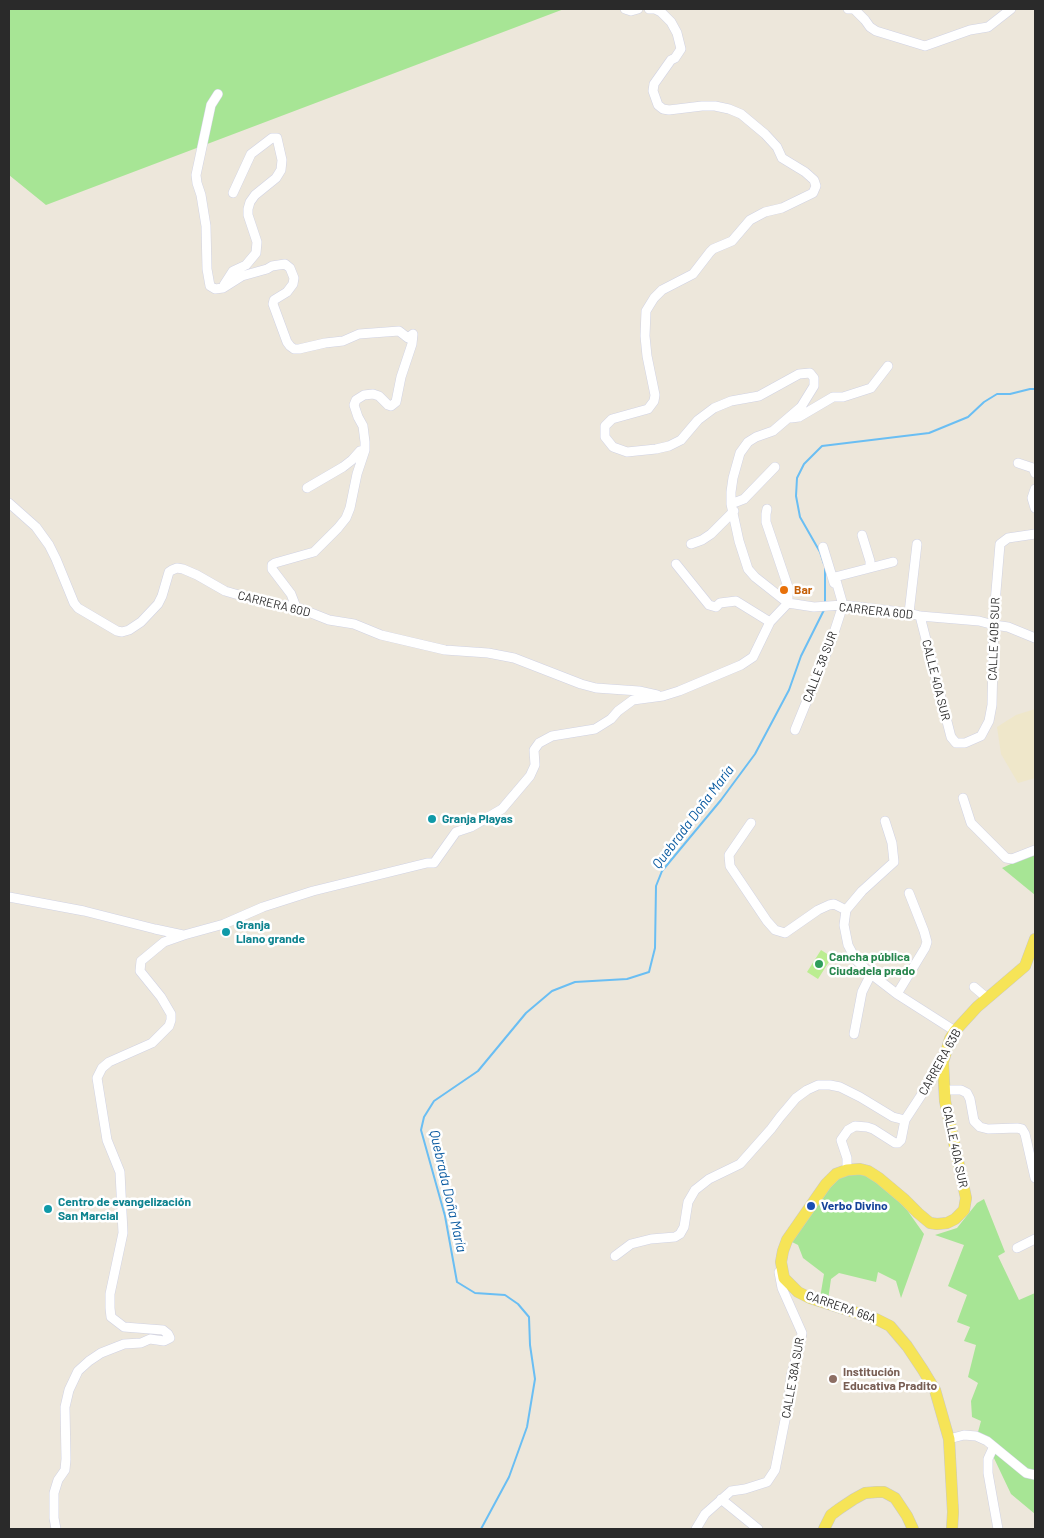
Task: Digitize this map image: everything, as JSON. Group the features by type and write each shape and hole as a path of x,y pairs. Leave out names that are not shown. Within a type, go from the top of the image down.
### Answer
{"main road":[{"name":"CARRERA 63B","path":"943,1062 950,1039 955,1030 986,998 1025,966 1035,942"},
{"name":"CALLE 40A SUR","path":"847,1170 860,1169 868,1171 879,1178 904,1198 930,1223 947,1223 955,1219 964,1210 966,1198 955,1154 944,1090 943,1062"},
{"name":"CALLE 38A SUR","path":"781,1262 787,1240 826,1184 836,1174 847,1170"},
{"name":"CARRERA 66A","path":"781,1262 784,1278 798,1292 819,1301 876,1318 890,1326 907,1346 935,1390 949,1439"},
{"path":"949,1439 953,1512 952,1529"},
{"path":"824,1529 831,1515 854,1498 866,1493 884,1492 895,1498 913,1529"}],"street":[{"path":"625,9 631,11 638,9"},
{"path":"649,9 661,12 671,22 677,33 681,49 654,84 653,91 658,105 663,109 669,110 715,106 741,114 771,140 782,158 805,172 814,180 816,186 813,194 782,208 765,212 750,220 732,241 713,249 693,274 662,290 654,298 646,311 645,336 647,356 656,395 654,401 648,409 612,419 605,426 604,437 613,447 627,452 669,446 681,440 698,420 714,408 731,401 759,396 799,374 810,373 814,378 815,384 812,392 801,407 773,432 756,437 748,442 740,453 731,492 739,541 748,569 755,578 788,603"},
{"path":"848,9 854,9 876,31 925,46 970,30 988,27 1011,9"},
{"path":"218,94 211,105 196,175 206,226 208,283 215,289 223,288 242,276 272,266 285,264 290,268 294,278 293,284 287,292 274,300 273,304 287,342 294,349 343,341 359,334 399,331 408,338 413,334 396,402 388,406 378,396 373,394 364,395 356,400 354,405 363,426 365,450 356,474 350,508 342,524 314,552 275,563 272,566 272,569 291,594 296,607"},
{"path":"223,288 229,275 246,265 256,254 257,242 248,215 248,209 255,194 276,178 281,170 282,160 277,138 272,138 251,154 232,193"},
{"path":"788,419 799,416 833,397 871,388 888,366"},
{"path":"307,488 343,467 360,450 365,450"},
{"path":"1018,463 1033,468 1035,473"},
{"path":"691,544 711,534 733,508 775,467"},
{"path":"1035,489 1032,501 1035,508"},
{"name":"CARRERA 60D","path":"9,503 36,527 49,545 74,603 78,608 112,629 122,632 130,630 141,622 158,604 169,572 177,568 197,575 225,591 266,603 296,607 322,618 354,624 380,635 444,650 488,653 514,658 596,688 639,691 663,696"},
{"path":"56,1529 54,1493 58,1480 65,1470 66,1459 65,1407 69,1390 78,1371 101,1353 124,1344 141,1343 150,1339 164,1341 170,1338 163,1330 124,1327 112,1317 110,1308 110,1294 123,1233 120,1172 107,1140 97,1078 102,1068 109,1062 152,1043 169,1026 171,1020 161,997 143,977 140,971 141,961 164,942 224,924 264,907 314,891 427,863 434,863 456,832 471,827 502,809 530,776 535,765 534,750 539,743 552,736 595,729 611,719 618,710 633,700 663,696 742,665 753,657 770,622 788,603 788,587 766,522 767,509"},
{"name":"CALLE 40B SUR","path":"980,736 989,721 992,706 994,625 1000,544 1008,538 1035,534"},
{"path":"862,535 870,561 870,568"},
{"path":"909,613 917,544"},
{"path":"823,548 840,605"},
{"path":"840,605 836,576 893,562"},
{"path":"676,564 709,605 716,607 720,603 736,601 770,622"},
{"name":"CARRERA 60D","path":"788,603 814,607 840,605 920,616 979,621 1008,627 1035,638"},
{"name":"CALLE 38 SUR","path":"795,730 832,639 840,605"},
{"name":"CALLE 40A SUR","path":"920,616 951,737 956,743 965,743 980,736"},
{"path":"963,798 971,823 1006,858 1012,859 1035,850"},
{"path":"885,820 892,843 894,862 862,891 846,910 844,925 848,945 856,960 871,974 897,994 955,1030"},
{"path":"751,823 729,855 730,866 767,921 776,930 785,933 818,910 829,905 834,904 846,910"},
{"path":"897,994 927,942 909,893"},
{"path":"9,897 84,910 184,935"},
{"path":"854,1034 862,992 871,974"},
{"path":"974,987 986,998"},
{"name":"CARRERA 63B","path":"847,1170 847,1158 841,1140 848,1130 859,1125 873,1129 898,1143 901,1140 905,1120 943,1062"},
{"path":"615,1256 631,1244 651,1239 675,1237 680,1234 684,1227 688,1202 694,1190 709,1179 740,1164 772,1129 796,1098 807,1090 818,1085 840,1087 893,1117 905,1120"},
{"path":"944,1090 961,1090 967,1094 970,1099 974,1121 980,1127 988,1129 1022,1129 1025,1134 1035,1178"},
{"path":"1018,1248 1035,1239"},
{"name":"CALLE 38A SUR","path":"722,1499 731,1491 767,1482 775,1470 789,1400 791,1376 802,1333 782,1288 779,1268 781,1262"},
{"path":"949,1439 964,1435 976,1436 987,1441 993,1448 1026,1472 1035,1474"},
{"path":"993,1448 988,1460 988,1473 998,1529"},
{"path":"696,1529 705,1514 722,1499 758,1529"}],"shaded area":[{"path":"1035,709 1035,778 1018,783 1001,754 997,727 1016,715"}],"green space":[{"path":"9,9 564,9 46,205 9,175"},
{"path":"1035,853 1035,895 1002,868"},
{"name":"Cancha pública Ciudadela prado","path":"821,950 832,957 818,979 807,972"},
{"path":"858,1172 880,1181 902,1203 924,1234 901,1298 896,1281 878,1272 876,1282 839,1273 831,1279 828,1300 820,1298 824,1274 803,1258 798,1245 790,1241 839,1177"},
{"path":"984,1199 1005,1252 998,1256 1019,1300 1035,1293 1035,1514 1011,1494 983,1435 978,1432 981,1421 972,1417 971,1401 978,1383 968,1377 976,1345 964,1341 970,1327 957,1322 967,1295 948,1286 964,1245 935,1235 957,1228 977,1203"}],"waterway":[{"name":"Quebrada Doña María","path":"824,564 820,552 800,517 796,496 797,478 804,464 822,446 929,433 968,417 984,402 997,394 1010,394 1035,389"},
{"name":"Quebrada Doña María","path":"825,568 825,603"},
{"name":"Quebrada Doña María","path":"481,1529 509,1477 527,1427 535,1379 530,1345 529,1317 518,1304 505,1295 475,1293 457,1282 445,1216 421,1130 424,1117 434,1101 478,1071 526,1013 552,991 575,982 627,979 649,972 655,948 656,886 662,871 721,800 755,754 789,690 801,656 825,608"}],"place":[{"name":"Bar","path":"784,590"},
{"name":"Granja Playas","path":"432,819"},
{"name":"Granja Llano grande","path":"226,932"},
{"name":"Cancha pública Ciudadela prado","path":"819,964"},
{"name":"Verbo Divino","path":"811,1206"},
{"name":"Centro de evangelización San Marcial","path":"48,1209"},
{"name":"Institución Educativa Pradito","path":"833,1379"}]}
